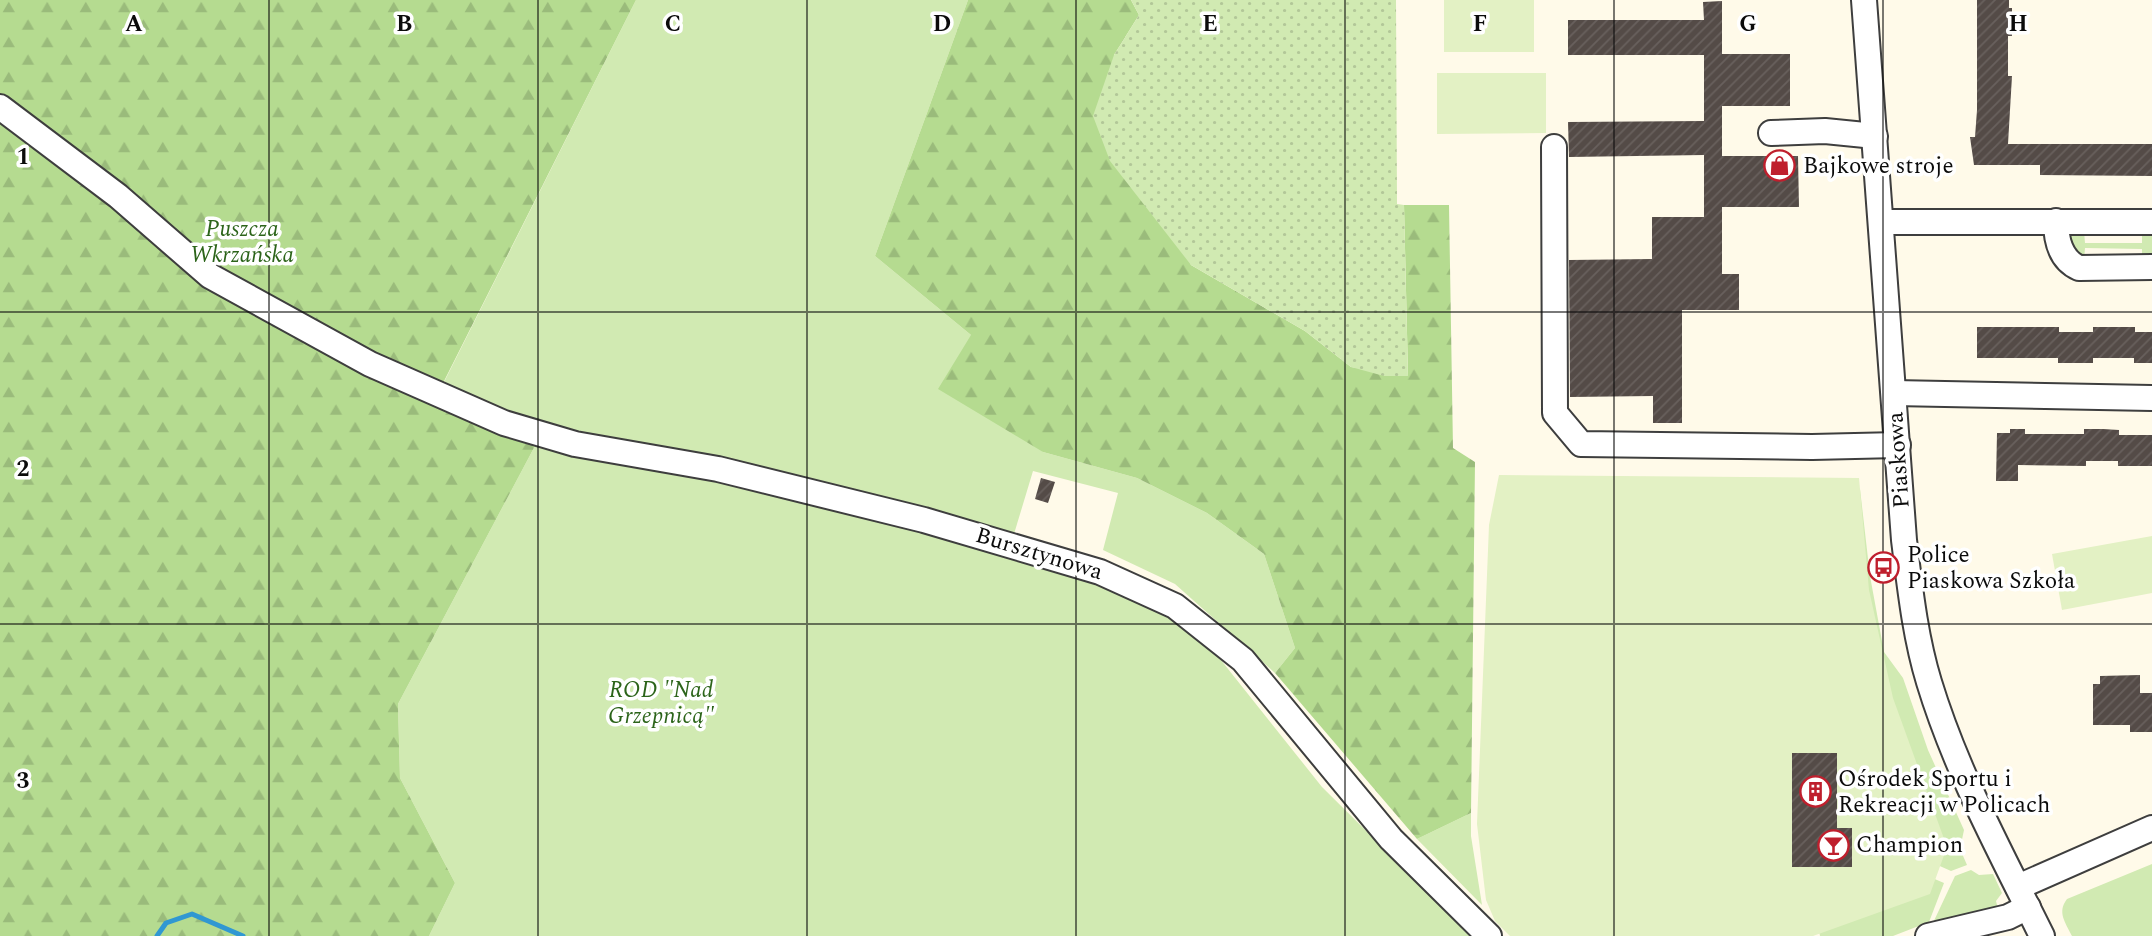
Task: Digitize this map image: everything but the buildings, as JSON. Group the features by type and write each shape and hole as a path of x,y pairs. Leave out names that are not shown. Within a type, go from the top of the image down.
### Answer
{"street":[{"name":"Piaskowa","path":"1864,0 1912,604 1928,680 1952,749 2042,936"},
{"name":"Bursztynowa","path":"0,107 118,196 209,276 370,364 457,402 540,435 719,469 936,523 1100,572 1164,600 1196,621 1243,660 1391,839 1489,936"},
{"path":"1771,133 1825,131 1875,136"},
{"path":"1553,147 1555,413 1581,444 1787,447 1898,444"},
{"path":"1882,222 2152,222"},
{"path":"2056,222 2061,251 2070,264 2079,268 2152,267"},
{"path":"1894,393 2152,398"},
{"path":"1928,936 2008,917 2023,897 2152,828"}],"green space":[{"name":"Puszcza Wkrzańska","path":"0,0 636,0 435,399 536,444 398,704 400,778 455,883 429,936 0,936"},
{"path":"636,0 968,0 875,256 971,335 1043,452 1137,478 1207,513 1264,554 1295,648 1275,673 1175,584 1103,550 1118,493 1033,471 1014,534 524,420 442,386"},
{"path":"968,0 1131,0 1139,15 1114,55 1191,265 1305,331 1351,367 1408,375 1404,205 1449,205 1453,448 1475,462 1471,813 1417,839 1275,673 1295,648 1264,554 1207,513 1137,478 1043,452 938,389 971,335 875,256"},
{"path":"1131,0 1396,0 1397,204 1404,205 1408,376 1384,376 1351,367 1305,331 1191,265 1110,161 1093,116 1114,55 1139,15"},
{"path":"1444,0 1534,0 1534,52 1444,52"},
{"path":"1437,73 1546,73 1546,133 1437,134"},
{"path":"2142,230 2152,230 2152,259 2142,261 2142,249 2085,248 2084,260 2066,248 2069,234 2084,231 2085,243 2142,243"},
{"name":"ROD \"Nad Grzepnicą\"","path":"536,444 766,488 869,514 1112,588 1162,611 1201,635 1322,787 1472,936 429,936 455,883 400,778 398,704"},
{"path":"1499,475 1859,478 1869,590 1893,698 1947,847 1930,894 1813,936 1510,936 1495,921 1486,900 1477,824 1489,525"},
{"path":"1860,489 1870,576 1884,652 1903,678 1928,750 1964,830 1960,849 1967,865 1951,871 1915,855 1911,779 1834,490"},
{"path":"2152,536 2152,593 2062,610 2052,554"},
{"path":"1471,813 1471,836 1482,905 1417,839"},
{"path":"2152,864 2152,936 2072,936 2062,913 2067,899"},
{"path":"1909,868 1944,883 1929,922 1893,936 1820,936 1819,931"},
{"path":"1971,870 1979,875 1993,874 2002,893 1996,901 1998,909 1932,925 1955,876"}],"waterway":[{"path":"157,936 166,923 192,914 243,936"}],"place":[{"name":"Bajkowe stroje","path":"1780,166"},
{"name":"Police Piaskowa Szkoła","path":"1884,568"},
{"name":"Ośrodek Sportu i Rekreacji w Policach","path":"1815,792"},
{"name":"Champion","path":"1833,845"}]}
